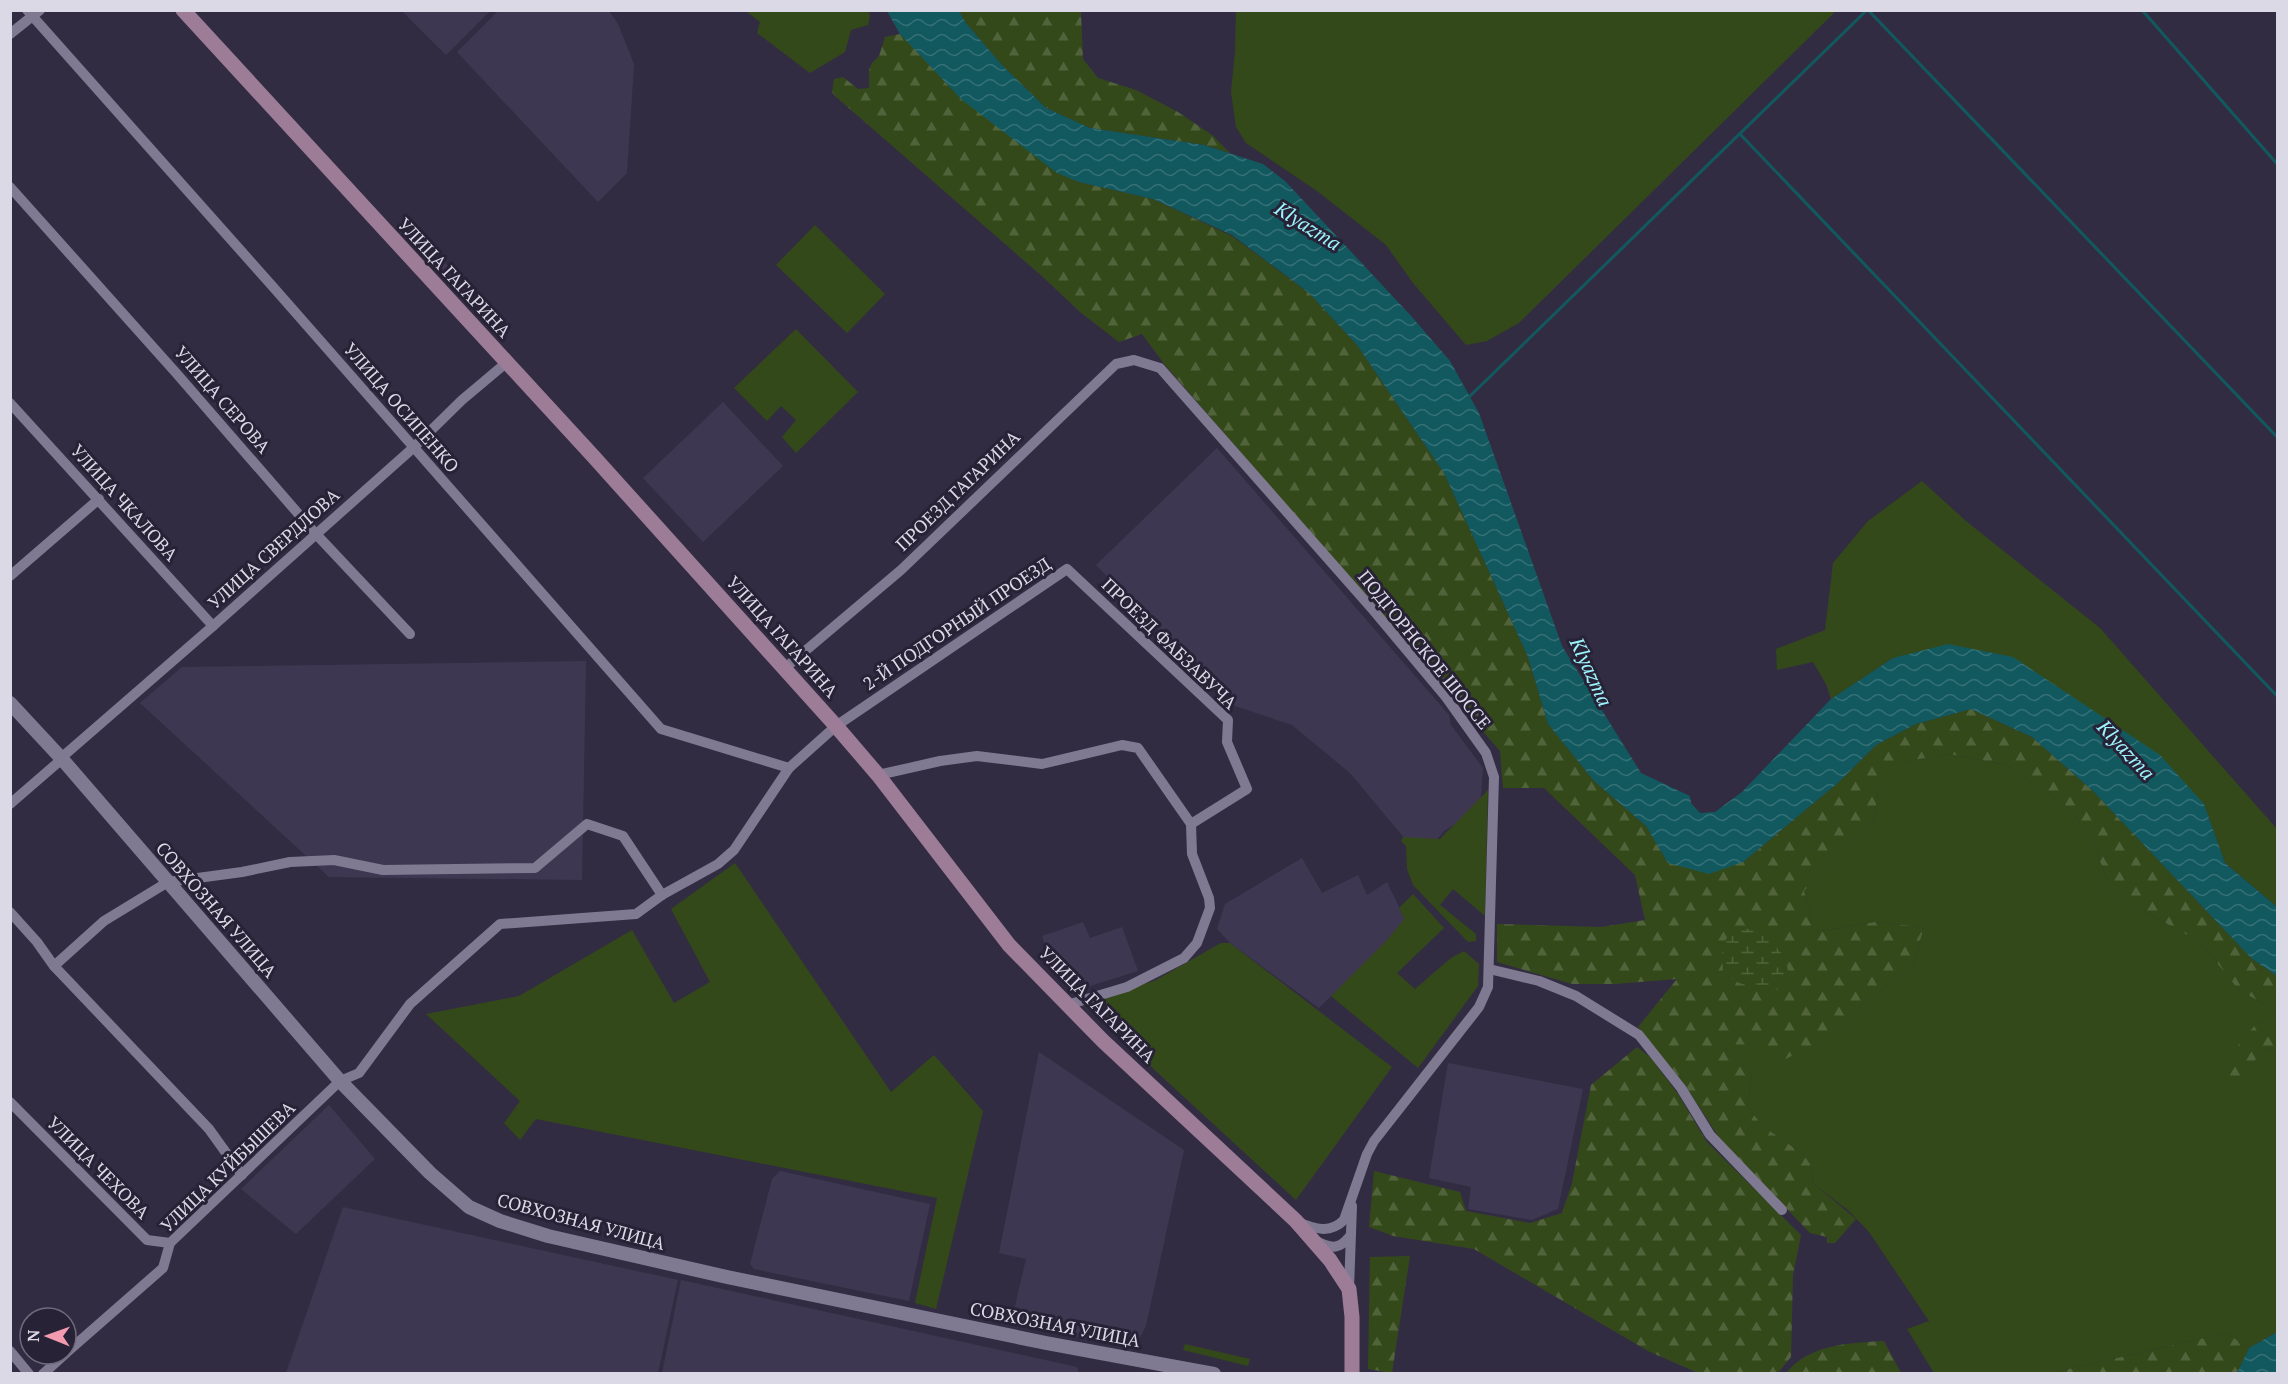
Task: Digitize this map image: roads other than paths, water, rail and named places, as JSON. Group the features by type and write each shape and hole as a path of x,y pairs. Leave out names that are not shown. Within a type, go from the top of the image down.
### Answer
{"main road":[{"name":"УЛИЦА ГАГАРИНА","path":"183,10 785,668 878,775 1009,945 1067,1005 1296,1221 1330,1260 1349,1289"},
{"path":"1349,1289 1352,1317 1352,1374"}],"street":[{"path":"10,34 33,13"},
{"name":"УЛИЦА ОСИПЕНКО","path":"33,13 661,729 789,768"},
{"name":"УЛИЦА СЕРОВА","path":"10,187 315,533 410,634"},
{"name":"ПРОЕЗД ГАГАРИНА","path":"785,668 901,570 1116,364 1134,360 1160,368"},
{"name":"УЛИЦА СВЕРДЛОВА","path":"10,804 213,626 413,448 462,400 506,363"},
{"name":"ПОДГОРНСКОЕ ШОССЕ","path":"1160,368 1374,611 1446,697 1486,753 1494,777 1488,987 1479,1006 1374,1141 1353,1191"},
{"name":"УЛИЦА ЧКАЛОВА","path":"10,403 213,626"},
{"path":"10,576 99,499"},
{"name":"2-Й ПОДГОРНЫЙ ПРОЕЗД","path":"662,895 718,864 734,850 789,768 836,726 1066,569"},
{"name":"ПРОЕЗД ФАБЗАВУЧА","path":"1066,569 1228,720 1227,742 1247,789 1191,824"},
{"name":"СОВХОЗНАЯ УЛИЦА","path":"10,703 340,1081 430,1173 470,1207 500,1221 548,1236 727,1277 1046,1343 1214,1374"},
{"path":"878,775 940,761 977,756 1042,764 1122,745 1138,748 1191,824 1192,854 1209,898 1210,908 1197,943 1184,958 1127,987 1067,1005"},
{"path":"54,966 104,921 168,882 242,873 290,862 334,860 383,870 535,867 587,824 623,836 662,895"},
{"name":"УЛИЦА КУЙБЫШЕВА","path":"78,1343 163,1268 170,1243 340,1081 359,1073 410,1004 500,924 636,914 662,895"},
{"path":"10,912 37,942 54,966 208,1129 242,1175"},
{"path":"1489,969 1539,981 1576,996 1639,1035 1681,1088 1710,1135 1782,1210"},
{"name":"УЛИЦА ЧЕХОВА","path":"10,1102 147,1240 170,1243"},
{"path":"1296,1221 1311,1227 1327,1229 1336,1227 1344,1220 1353,1191"},
{"path":"1349,1289 1353,1191"},
{"path":"1312,1240 1334,1248 1343,1245 1350,1236"},
{"path":"10,1352 29,1374"}],"water":[{"name":"Klyazma","path":"887,11 959,11 966,23 1001,64 1046,108 1090,128 1204,145 1263,164 1285,181 1450,361 1479,413 1562,646 1641,773 1690,796 1691,803 1700,813 1715,812 1742,792 1831,699 1893,658 1948,644 2013,657 2160,755 2204,804 2225,863 2277,907 2277,976 2251,958 2093,791 2032,737 1971,709 1916,724 1876,745 1839,782 1743,862 1709,874 1668,863 1646,826 1594,781 1548,724 1528,657 1444,473 1357,345 1309,293 1232,235 1153,199 1079,182 1057,173 961,99 900,34"},
{"path":"2277,1332 2277,1373 2237,1373 2249,1348"}],"waterway":[{"path":"1469,397 1867,10"},
{"path":"1868,10 2278,438"},
{"path":"2142,10 2278,165"},
{"path":"1740,134 2278,697"}]}
